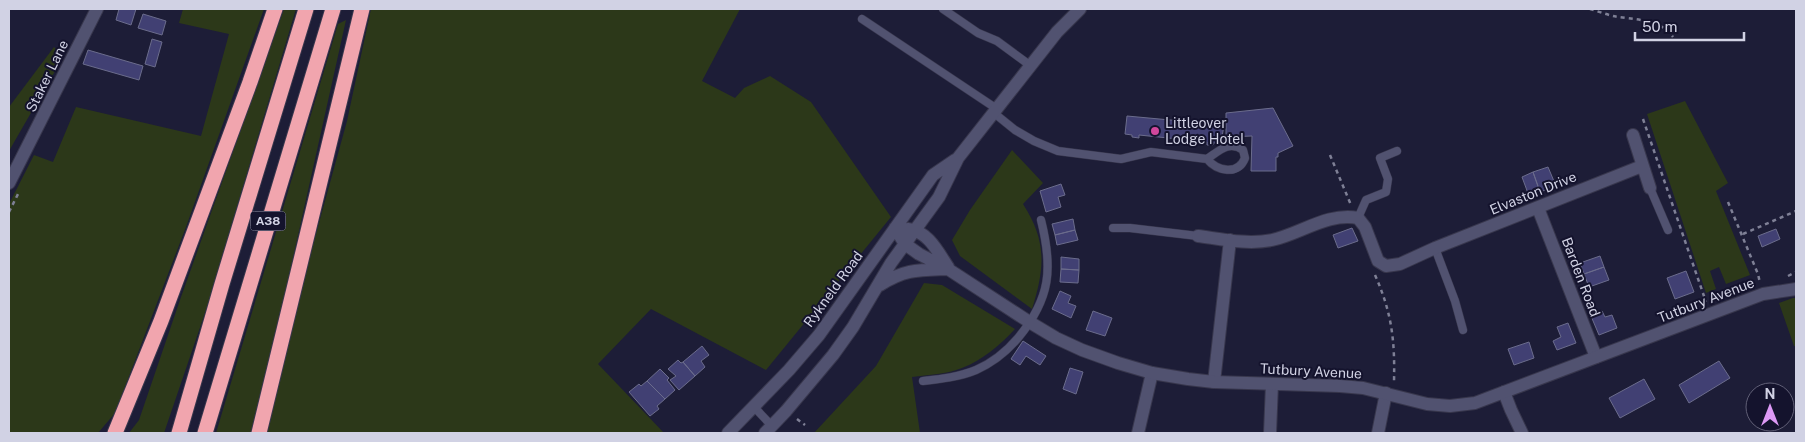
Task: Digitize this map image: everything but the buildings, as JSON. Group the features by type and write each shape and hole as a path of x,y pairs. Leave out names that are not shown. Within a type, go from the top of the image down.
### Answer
{"highway":[{"path":"115,433 161,321 250,82 275,9"},
{"name":"A38","path":"179,433 222,284 306,9"},
{"name":"A38","path":"204,433 333,9"},
{"path":"259,433 362,9"}],"street":[{"name":"Staker Lane","path":"9,183 96,9"},
{"name":"Rykneld Road","path":"768,430 833,355 891,263 939,197 958,158 1057,32 1080,9"},
{"path":"1633,135 1650,188"},
{"name":"Rykneld Road","path":"728,433 819,335 933,175 958,158"},
{"name":"Elvaston Drive","path":"1355,218 1364,226 1378,261 1386,266 1400,264 1435,248 1642,166"},
{"name":"Barden Road","path":"1538,208 1596,358"},
{"path":"1198,236 1230,240 1270,240 1331,220 1347,216 1355,218"},
{"name":"Tutbury Avenue","path":"895,228 905,244 919,254 948,268 1031,323 1056,338 1082,350 1118,363 1152,373 1214,382 1363,388 1427,404 1450,406 1475,403 1762,294 1796,289"},
{"path":"895,228 915,230"},
{"name":"Tutbury Avenue","path":"915,230 933,243 948,268"},
{"path":"1214,382 1230,240"},
{"path":"878,286 906,271 948,268"},
{"path":"1138,433 1152,373"},
{"path":"1270,433 1272,384"},
{"path":"1504,392 1522,433"},
{"path":"1378,433 1390,394"}],"lane":[{"path":"943,9 978,33 998,41 1031,66"},
{"path":"862,20 996,111 1015,130 1034,142 1058,151 1121,159 1151,152 1207,159 1223,148 1230,146 1238,146 1243,150 1244,158 1240,166 1233,170 1213,166 1207,159"},
{"path":"1355,218 1366,200 1386,192 1388,179 1380,158 1397,151"},
{"path":"1650,188 1668,230"},
{"path":"923,381 952,377 976,370 999,357 1031,323 1042,302 1047,281 1048,258 1041,220"},
{"path":"1113,228 1130,228 1198,236"},
{"path":"1435,248 1455,301 1463,330"},
{"path":"754,407 768,430"}],"path":[{"path":"1590,9 1614,16 1656,24 1670,32 1673,36"},
{"path":"1643,119 1710,314"},
{"path":"1330,155 1355,218"},
{"path":"1728,202 1758,274 1762,294"},
{"path":"1742,234 1796,211"},
{"path":"1373,271 1392,323 1395,350 1390,394"},
{"path":"792,416 805,426"}],"green space":[{"path":"183,9 264,9 186,227 115,413 98,433 9,433 9,204 34,155 53,162 76,107 201,136 229,34 179,23"},
{"path":"284,9 296,9 208,304 164,433 129,433 139,420"},
{"path":"371,9 740,9 702,81 735,98 744,88 770,76 811,102 891,217 766,370 651,309 598,364 664,433 266,433 292,321 347,121"},
{"path":"346,20 254,433 216,433 338,24"},
{"path":"54,47 64,56 9,151 9,107"},
{"path":"1685,101 1728,183 1716,191 1750,275 1726,284 1719,267 1710,271 1716,289 1706,293 1647,114"},
{"path":"1012,150 1043,183 1023,204 1031,217 1040,243 1041,268 1032,309 960,256 952,240 970,210"},
{"path":"924,283 942,285 1015,329 991,352 970,365 950,372 912,377 920,433 814,433 876,366"},
{"path":"1796,298 1796,346 1794,346 1779,303"}],"place":[{"name":"Littleover Lodge Hotel","path":"1155,131"}]}
